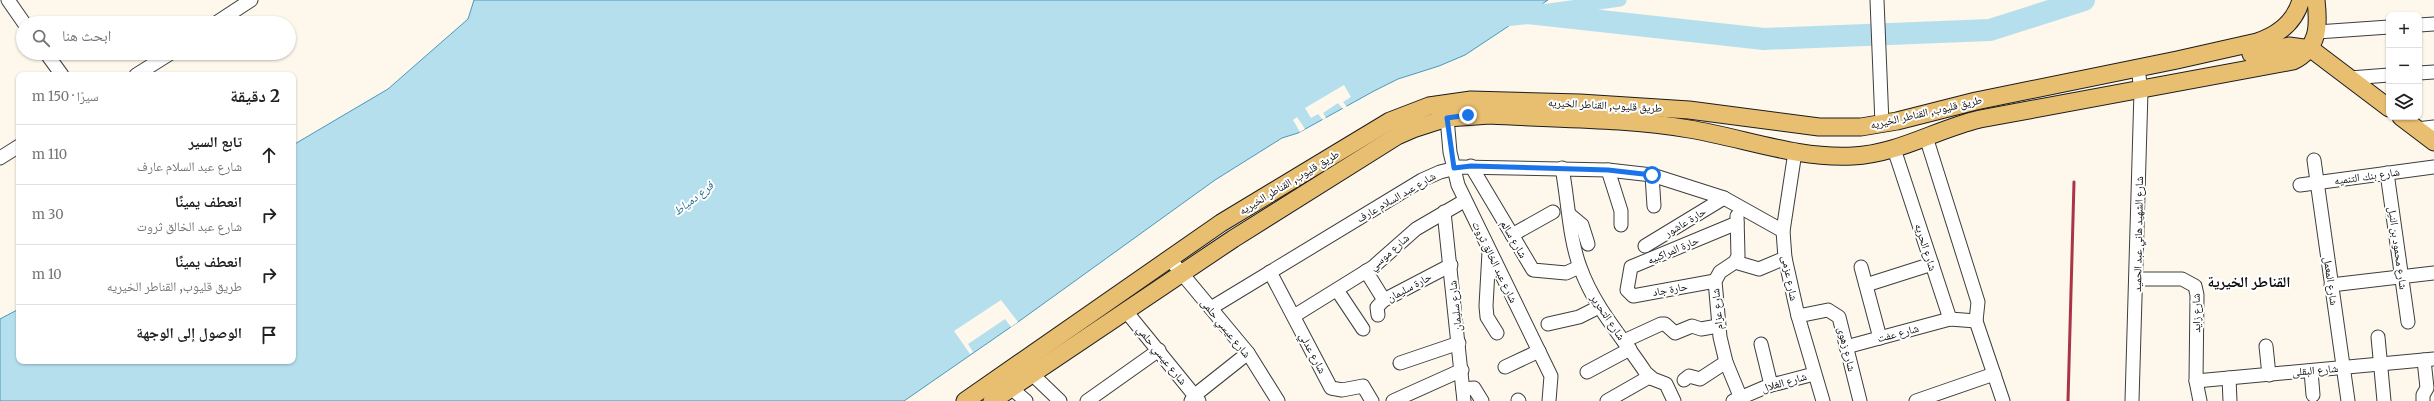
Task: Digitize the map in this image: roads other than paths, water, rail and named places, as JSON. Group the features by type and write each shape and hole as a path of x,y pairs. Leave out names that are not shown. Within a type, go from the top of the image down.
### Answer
{"main road":[{"name":"طريق قليوب, القناطر الخيريه","path":"965,401 1221,223 1390,122 1429,106 1450,102 1492,100 1660,108 1819,127 1882,124 1976,101 2177,60 2268,38 2287,26 2298,9 2301,0"},
{"path":"2310,49 2317,32 2316,5"},
{"path":"2177,60 2194,65 2289,46 2310,49 2386,106"},
{"name":"طريق قليوب, القناطر الخيريه","path":"992,401 1181,273 1397,136 1413,128 1447,118 1490,115 1655,125 1707,132 1795,152 1815,155 1848,156 1894,149 1980,119 2141,91 2293,61 2310,49"},
{"path":"2405,120 2434,142"}],"street":[{"path":"8,0 19,16"},
{"path":"227,16 251,0"},
{"path":"1877,0 1882,124"},
{"path":"2422,25 2434,24"},
{"path":"2317,32 2386,27"},
{"path":"51,60 60,72"},
{"path":"141,72 160,60"},
{"name":"شارع الشهيد هاني عبد الحميد","path":"2132,401 2141,91 2138,68"},
{"path":"2422,73 2434,72"},
{"path":"2350,78 2386,75"},
{"name":"شارع عبد الخالق ثروت","path":"1447,118 1454,168 1464,200 1551,376 1549,401"},
{"path":"2417,129 2434,126"},
{"path":"1926,137 1978,302 1976,321 2003,401"},
{"path":"0,158 16,148"},
{"name":"شارع الحريه","path":"1894,149 1950,319"},
{"name":"شارع عزمى","path":"1795,152 1783,231 1785,258 1798,316 1823,401"},
{"name":"شارع المعمل","path":"2314,160 2348,401"},
{"name":"شارع عبد السلام عارف","path":"1211,308 1422,180 1454,168 1471,166 1562,168 1608,170 1652,175 1724,198 1783,231"},
{"name":"شارع سالم","path":"1471,166 1533,270 1566,273 1580,267"},
{"name":"شارع بنك التنميه","path":"2300,185 2434,167"},
{"name":"شارع التحرير","path":"1562,168 1580,267 1599,307 1649,377"},
{"path":"1608,170 1621,211 1621,226"},
{"name":"شارع محمود بن النيل","path":"2387,173 2408,322"},
{"path":"1652,175 1654,206"},
{"name":"حارة عاشور","path":"1645,246 1724,198"},
{"name":"شارع موسي","path":"1294,316 1366,271 1416,229 1464,200"},
{"path":"1737,204 1738,256 1735,262 1760,269 1785,258"},
{"name":"شارع سليمان","path":"1444,212 1462,370 1463,395"},
{"path":"1512,235 1553,212"},
{"path":"1570,215 1582,225 1588,244"},
{"name":"حارة المراكبيه","path":"1627,290 1631,267 1737,223"},
{"path":"1489,250 1486,306 1487,317 1497,333"},
{"name":"شارع عيسي حلمى","path":"1169,258 1248,353 1278,401"},
{"name":"شارع عزام","path":"1735,262 1720,272 1715,281 1718,326 1726,362 1737,399"},
{"path":"1866,286 1932,264"},
{"name":"حارة سليمان","path":"1378,315 1377,307 1384,300 1451,265"},
{"path":"1861,267 1880,338"},
{"path":"1366,271 1384,300"},
{"name":"شارع عدلي","path":"1270,272 1331,388 1342,390 1363,386 1372,401"},
{"path":"2331,285 2434,273"},
{"name":"شارع زايد","path":"2136,279 2182,279 2195,286 2197,295 2196,381 2200,401"},
{"name":"حارة جاد","path":"1627,290 1633,296 1715,281"},
{"path":"1337,290 1363,329"},
{"path":"1548,324 1579,317 1599,307"},
{"name":"شارع عيسي حلمي","path":"1125,310 1158,350 1195,399"},
{"name":"شارع زهوى","path":"1798,316 1824,310 1832,311 1839,317 1860,401"},
{"path":"1950,319 1976,321"},
{"name":"شارع عفت","path":"1846,347 1950,319"},
{"path":"1587,372 1661,324 1665,324 1675,333 1692,326 1701,329 1718,326"},
{"path":"2378,337 2384,401"},
{"path":"1400,363 1459,343"},
{"path":"1761,344 1771,385"},
{"path":"2266,346 2269,375"},
{"path":"1087,401 1158,350"},
{"path":"1505,367 1538,351"},
{"path":"1195,399 1248,353"},
{"path":"2423,401 2423,395 2427,388 2429,360"},
{"name":"شارع البقلى","path":"2196,381 2429,360"},
{"path":"1684,380 1689,376 1700,379 1726,362"},
{"path":"1393,401 1462,370"},
{"path":"2311,371 2313,395"},
{"path":"1032,374 1060,401"},
{"name":"شارع الغلال","path":"1737,399 1771,385 1814,374"},
{"path":"1916,401 1994,374"},
{"path":"1607,401 1649,377 1666,384 1674,401"},
{"path":"2229,378 2230,401"},
{"path":"1011,388 1026,401"},
{"path":"1463,395 1474,388 1482,401"}],"water":[{"name":"فرع دمياط","path":"474,0 1548,0 1465,55 1439,66 1398,79 1298,133 1282,138 1215,180 1018,322 904,401 0,401 0,319 16,311 16,364 296,364 296,143 388,89 468,19"}],"waterway":[{"path":"1528,13 1620,0"},
{"path":"1499,16 1528,13 1764,39 1990,30 2084,0"}],"railway":[{"path":"2068,401 2074,182"}],"district":[{"name":"القناطر الخيرية","path":"2249,281"}]}
